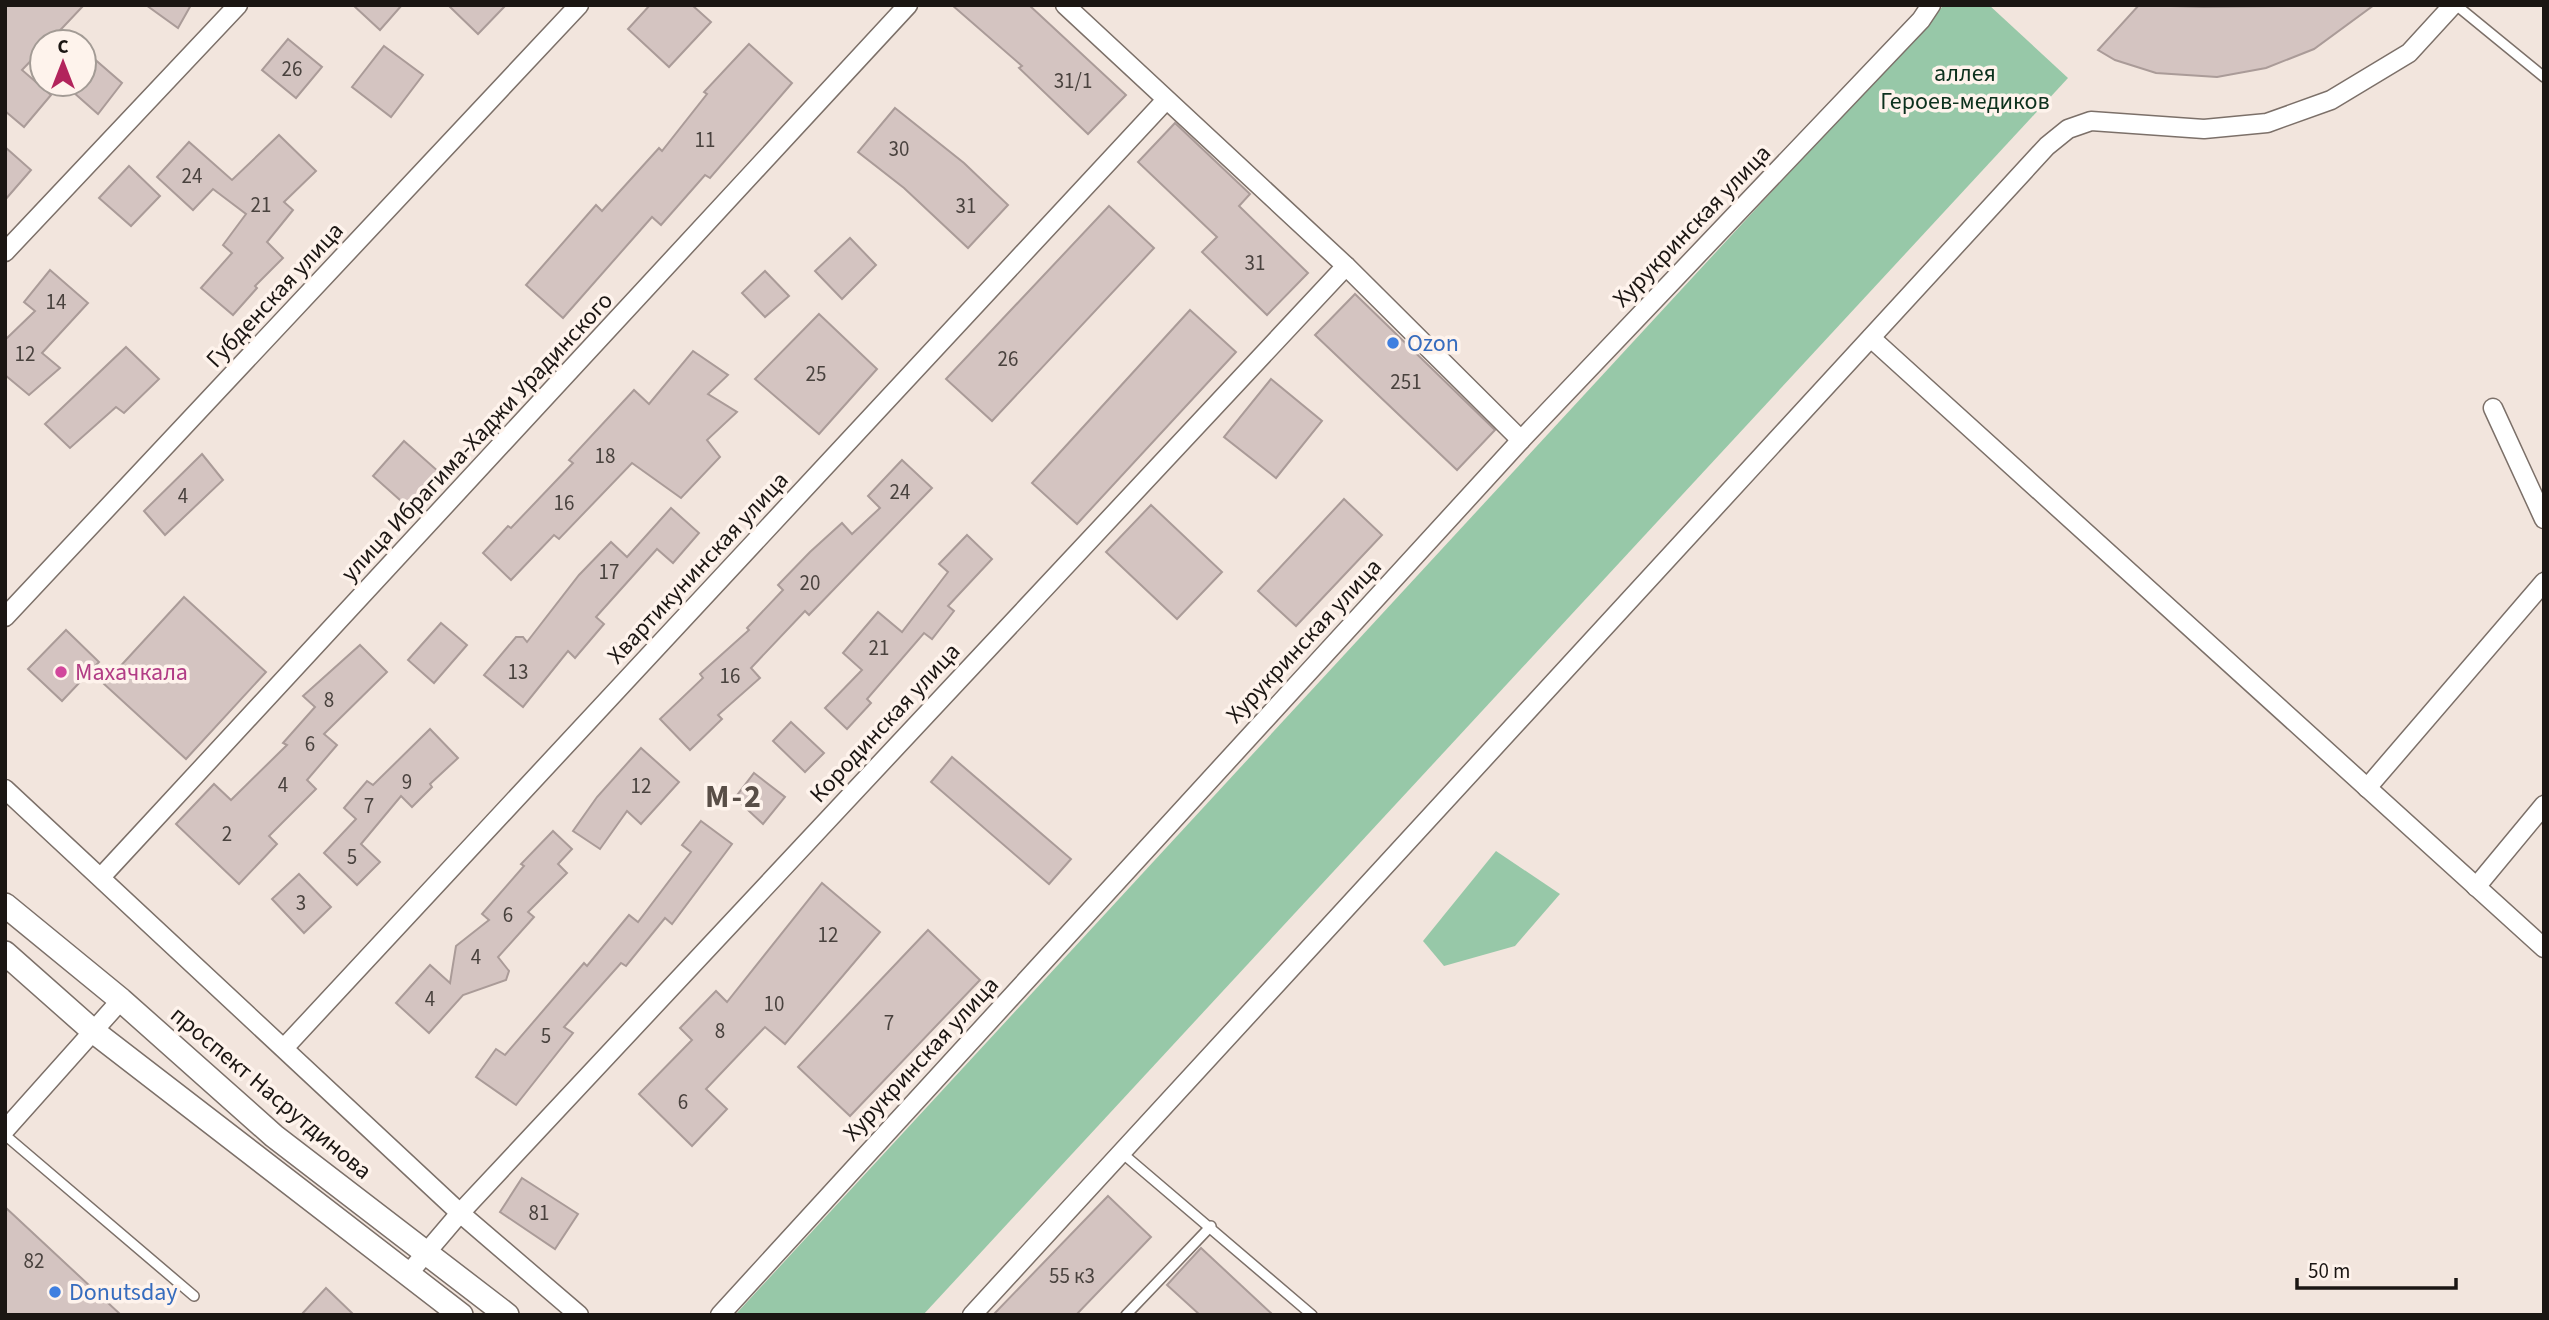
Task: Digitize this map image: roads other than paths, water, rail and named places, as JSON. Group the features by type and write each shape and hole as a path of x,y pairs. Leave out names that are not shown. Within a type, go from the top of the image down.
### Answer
{"main road":[{"name":"проспект Насрутдинова","path":"5,905 121,1000 274,1136 507,1315"},
{"path":"5,953 93,1031 461,1315"}],"street":[{"path":"5,252 239,5"},
{"name":"Губденская улица","path":"5,617 579,5"},
{"name":"улица Ибрагима-Хаджи Урадинского","path":"102,876 888,30 908,5"},
{"path":"1065,5 1165,101 1346,266 1521,440"},
{"name":"Хурукринская улица","path":"720,1315 1521,440 1921,20 1931,5"},
{"path":"972,1315 2047,146 2068,129 2091,121 2204,129 2267,123 2331,100 2409,53 2454,5"},
{"name":"Хвартикунинская улица","path":"284,1048 1165,101"},
{"name":"Кородинская улица","path":"408,1274 460,1213 1346,266"},
{"path":"1871,338 2544,948"},
{"path":"2493,408 2544,519"},
{"path":"2367,788 2544,582"},
{"path":"5,789 102,876 460,1213 579,1315"},
{"path":"2476,887 2544,805"},
{"path":"5,1130 121,1000"}],"lane":[{"path":"2454,5 2544,77"},
{"path":"5,1135 194,1296"},
{"path":"1122,1153 1211,1226 1312,1315"},
{"path":"1126,1315 1211,1226"}],"place":[{"name":"Ozon","path":"1393,343"},
{"name":"Махачкала","path":"61,672"},
{"name":"Donutsday","path":"55,1292"}],"district":[{"name":"М-2","path":"734,797"}],"park label":[{"name":"аллея Героев-медиков","path":"1965,87"}]}
